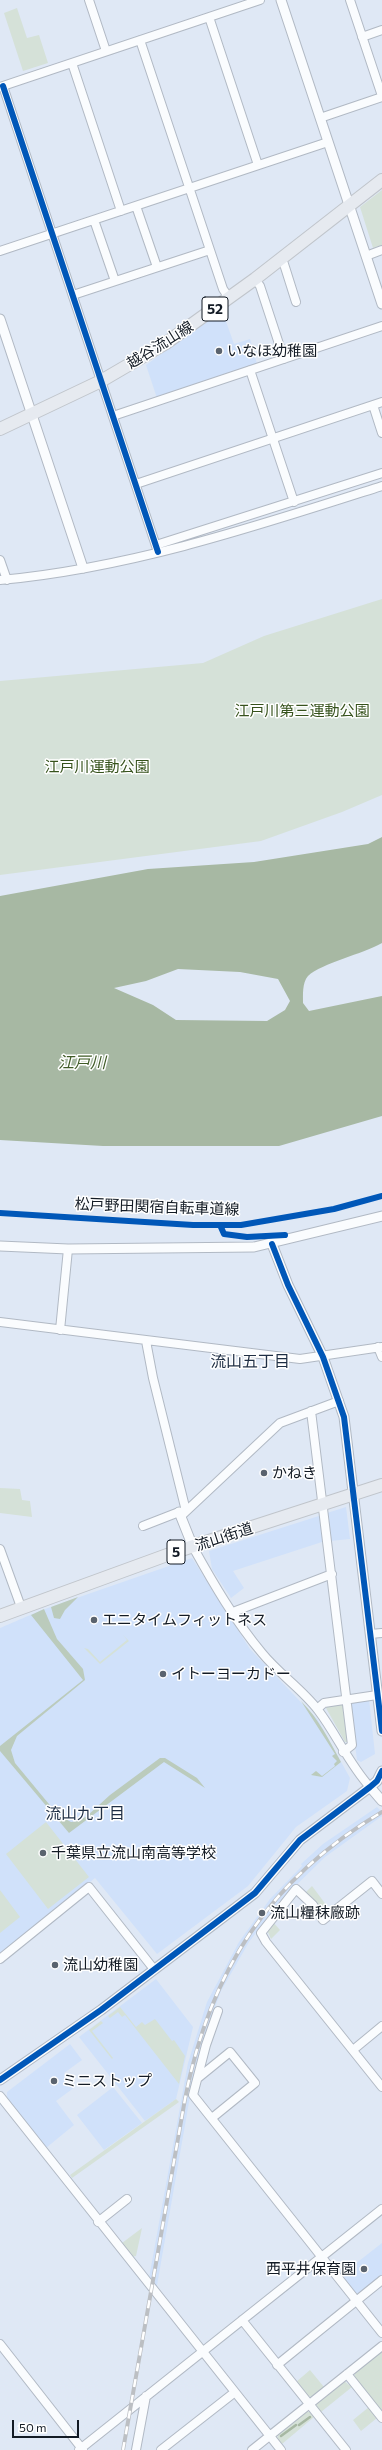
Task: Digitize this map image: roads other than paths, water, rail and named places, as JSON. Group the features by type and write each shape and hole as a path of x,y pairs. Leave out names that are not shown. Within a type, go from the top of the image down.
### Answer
{"main road":[{"name":"越谷流山線","path":"0,429 101,381 166,343 255,279 382,180"},
{"name":"流山街道","path":"0,1616 21,1607 193,1547 382,1485"}],"street":[{"path":"89,0 106,51"},
{"path":"157,548 2,87 260,0"},
{"path":"281,0 382,304"},
{"path":"320,118 382,97 350,0"},
{"path":"209,17 258,165"},
{"path":"362,36 382,30"},
{"path":"140,40 223,289 229,298"},
{"path":"72,63 121,211"},
{"path":"0,251 328,142"},
{"path":"136,206 157,267"},
{"path":"94,220 114,281"},
{"path":"73,295 210,250"},
{"path":"366,256 382,250"},
{"path":"280,259 284,264 296,302"},
{"path":"255,279 260,286 284,358"},
{"path":"0,319 83,568"},
{"path":"113,416 382,326"},
{"path":"250,370 294,502"},
{"path":"136,484 382,402"},
{"path":"373,405 382,433"},
{"path":"0,560 3,580 83,568 157,548 382,473"},
{"path":"157,548 203,541 382,486"},
{"path":"0,1246 68,1249 236,1249 272,1244 382,1216"},
{"path":"272,1244 288,1285 323,1357 339,1400 347,1438 382,1731"},
{"path":"60,1330 68,1249"},
{"path":"0,1322 300,1359 323,1357 380,1347 382,1357"},
{"path":"146,1341 182,1513 193,1547 233,1612 263,1654 317,1708 343,1752 370,1788 382,1801"},
{"path":"143,1526 182,1513 280,1423 339,1400"},
{"path":"311,1411 352,1745 343,1752"},
{"path":"0,1549 21,1607"},
{"path":"233,1612 332,1574"},
{"path":"370,1634 382,1633"},
{"path":"317,1708 324,1702 377,1695"},
{"path":"0,2080 101,2010 154,1968 255,1893 300,1840 370,1788 378,1781 382,1771"},
{"path":"382,1894 372,1881 323,1920 312,1905 296,1889 261,1933 266,1942 382,2086"},
{"path":"0,1959 89,1887 154,1968"},
{"path":"218,2011 206,2045 193,2095 382,2333"},
{"path":"352,2050 382,2026"},
{"path":"198,2078 230,2052 255,2083 212,2118"},
{"path":"0,2096 98,2222 281,2450"},
{"path":"98,2222 127,2199"},
{"path":"0,2344 81,2449 382,2209"},
{"path":"277,2365 382,2280"},
{"path":"242,2320 346,2450"},
{"path":"252,2450 382,2346"},
{"path":"347,2374 382,2418"},
{"path":"161,2450 235,2392"},
{"path":"136,2450 146,2396"}],"water":[{"name":"江戸川","path":"382,837 382,943 314,971 306,979 303,993 303,1003 309,1011 382,996 382,1116 279,1146 103,1146 0,1140 0,896 148,869 254,862 368,844","holes":["178,969 240,972 278,979 290,1001 285,1010 267,1021 176,1020 153,1005 114,988 146,981"]}],"waterway":[{"path":"299,2425 310,2417"},
{"path":"281,2436 296,2425"}],"railway":[{"path":"123,2450 185,2099 196,2053 210,2010 229,1970 250,1933 277,1899 307,1867 342,1838 382,1812"}],"place":[{"name":"いなほ幼稚園","path":"219,351"},
{"name":"かねき","path":"264,1473"},
{"name":"エニタイムフィットネス","path":"94,1620"},
{"name":"イトーヨーカドー","path":"163,1674"},
{"name":"千葉県立流山南高等学校","path":"43,1853"},
{"name":"流山糧秣廠跡","path":"262,1913"},
{"name":"流山幼稚園","path":"55,1965"},
{"name":"ミニストップ","path":"54,2081"},
{"name":"西平井保育園","path":"364,2269"}],"district":[{"name":"流山五丁目","path":"250,1362"},
{"name":"流山九丁目","path":"85,1814"}],"park label":[{"name":"江戸川第三運動公園","path":"302,711"},
{"name":"江戸川運動公園","path":"97,767"}]}
